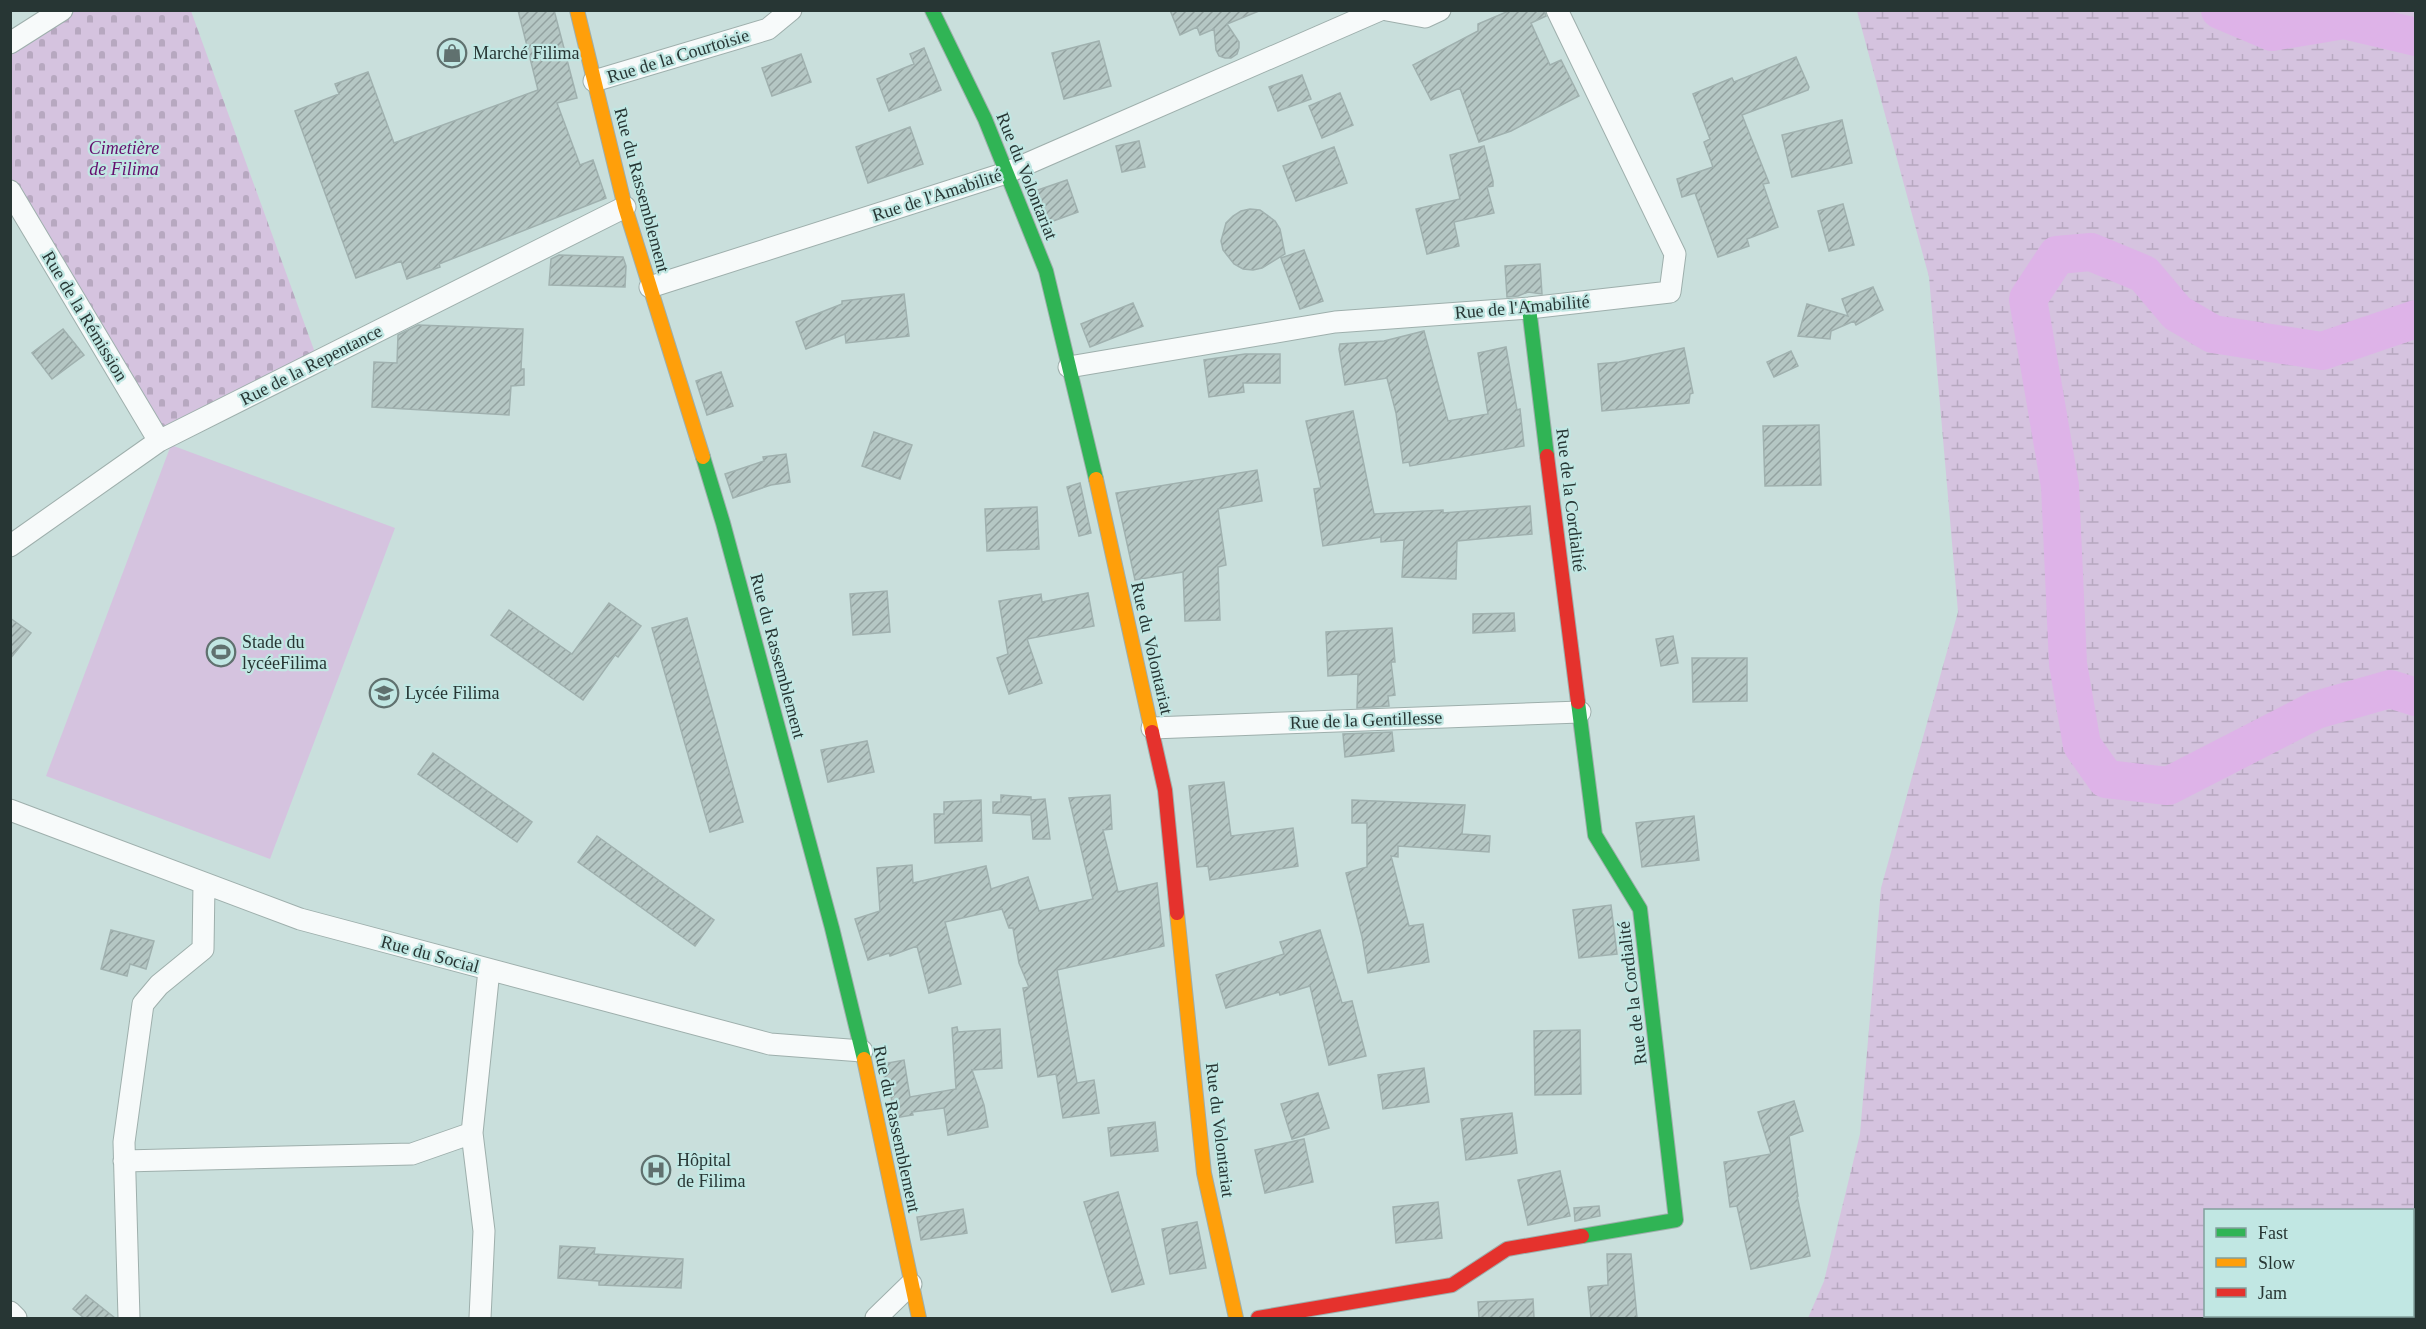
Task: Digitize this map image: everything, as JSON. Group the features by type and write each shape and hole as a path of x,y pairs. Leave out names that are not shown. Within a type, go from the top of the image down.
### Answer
{"street":[{"path":"10,43 62,10"},
{"name":"Rue du Rassemblement","path":"577,10 625,207 723,523 829,916 862,1051 919,1318"},
{"name":"Rue de la Courtoisie","path":"594,81 768,29 791,10"},
{"name":"Rue du Volontariat","path":"932,10 985,119 1046,272 1069,367 1165,790 1204,1173 1236,1318"},
{"name":"Rue de l'Amabilité","path":"650,287 1006,173 1380,10"},
{"path":"1387,10 1425,17 1440,10"},
{"name":"Rue de l'Amabilité","path":"1069,367 1335,322 1529,308 1670,292 1675,254 1557,10"},
{"name":"Rue de la Rémission","path":"10,190 159,441"},
{"name":"Rue de la Repentance","path":"10,546 159,441 625,207"},
{"name":"Rue de la Cordialité","path":"1258,1318 1452,1285 1507,1250 1676,1220 1640,909 1595,835 1529,308"},
{"name":"Rue de la Gentillesse","path":"1152,729 1580,712"},
{"name":"Rue du Social","path":"10,810 300,919 770,1044 862,1051"},
{"path":"129,1318 124,1142 143,1004 159,985 203,950 204,884"},
{"path":"480,1318 484,1231 472,1133 489,970"},
{"path":"124,1161 412,1155 472,1133"},
{"path":"876,1318 911,1284"},
{"path":"10,1312 16,1318"}],"green space":[{"name":"Cimetière de Filima","path":"60,11 191,11 318,361 159,441 11,191 10,43"},
{"path":"1857,11 2415,11 2415,1318 1808,1318 1824,1281 1860,1134 1881,888 1958,612 1929,277"},
{"name":"Stade du lycéeFilima","path":"171,445 395,528 270,859 46,776"}],"building":[{"path":"518,10 554,10 577,98 557,103 580,165 593,160 606,198 439,264 440,267 407,279 401,261 356,278 295,111 339,94 335,84 368,72 394,143 538,90"},
{"path":"1170,10 1259,11 1227,24 1239,42 1239,48 1237,54 1231,58 1225,58 1219,56 1216,50 1214,29 1200,35 1197,27 1180,35"},
{"path":"1511,10 1544,10 1546,16 1531,23 1550,65 1561,60 1579,96 1511,131 1479,142 1460,88 1431,100 1413,65 1478,31 1478,24"},
{"path":"1099,41 1111,86 1064,99 1052,53"},
{"path":"924,48 941,90 889,111 877,79 914,64 910,54"},
{"path":"801,54 811,82 772,96 762,68"},
{"path":"1796,57 1809,87 1808,90 1742,115 1769,183 1763,184 1778,227 1747,239 1749,246 1718,257 1695,193 1682,197 1677,179 1713,167 1704,142 1710,139 1693,94 1732,78 1734,82"},
{"path":"1302,75 1311,99 1278,111 1269,87"},
{"path":"1340,93 1353,125 1322,138 1309,106"},
{"path":"1842,120 1852,163 1792,177 1782,135"},
{"path":"910,127 923,164 868,183 856,147"},
{"path":"1139,141 1145,167 1122,172 1116,146"},
{"path":"1484,146 1493,181 1493,186 1487,187 1494,213 1454,222 1459,246 1427,254 1416,209 1460,199 1450,155"},
{"path":"1334,147 1347,183 1296,201 1283,166"},
{"path":"1067,180 1078,212 1045,224 1032,192"},
{"path":"1843,204 1854,245 1829,251 1818,211"},
{"path":"1260,210 1275,221 1280,229 1285,254 1262,268 1253,270 1243,269 1234,264 1223,250 1221,241 1226,223 1241,211"},
{"path":"1304,250 1323,301 1300,309 1281,258"},
{"path":"559,255 623,257 626,266 625,287 549,285 551,259"},
{"path":"1540,264 1542,294 1528,292 1507,297 1505,266"},
{"path":"1873,287 1883,310 1856,325 1854,321 1831,331 1830,339 1798,336 1807,304 1848,316 1842,299"},
{"path":"904,294 909,336 846,343 845,334 806,349 796,322 842,304 842,301"},
{"path":"1133,303 1143,326 1090,347 1081,324"},
{"path":"418,325 523,329 521,369 524,369 524,385 511,386 509,415 372,407 374,362 397,363 398,335"},
{"path":"63,329 84,355 52,379 32,353"},
{"path":"1424,331 1448,421 1488,414 1478,353 1506,347 1517,410 1520,409 1524,446 1410,466 1409,462 1403,463 1396,413 1387,378 1345,385 1339,349 1340,344 1384,341"},
{"path":"1684,348 1693,393 1690,394 1689,403 1602,411 1598,364 1619,362"},
{"path":"1791,351 1798,366 1774,377 1767,362"},
{"path":"1245,354 1280,354 1280,383 1243,383 1244,392 1209,397 1204,360"},
{"path":"721,372 733,406 707,415 696,381"},
{"path":"1353,411 1374,514 1443,510 1443,513 1530,506 1532,534 1457,541 1456,579 1402,577 1404,540 1381,542 1381,537 1323,546 1314,489 1321,488 1306,421"},
{"path":"1819,425 1821,485 1765,486 1763,426"},
{"path":"874,432 912,445 900,479 862,466"},
{"path":"786,454 790,482 771,485 733,498 725,474 764,461 763,457"},
{"path":"1257,470 1262,501 1218,509 1226,565 1218,567 1220,620 1185,621 1183,572 1135,580 1116,493"},
{"path":"1080,483 1091,533 1079,536 1067,487"},
{"path":"1037,507 1039,549 987,551 985,509"},
{"path":"887,591 890,632 853,635 850,594"},
{"path":"1088,593 1094,626 1027,639 1042,683 1009,694 997,658 1008,654 999,601 1041,594 1042,602"},
{"path":"609,603 641,626 618,657 615,655 583,700 491,635 509,610 572,654"},
{"path":"1514,613 1515,631 1473,633 1473,614"},
{"path":"10,618 31,633 10,659"},
{"path":"687,618 743,822 710,832 652,628"},
{"path":"1392,628 1395,662 1391,662 1395,695 1388,696 1389,706 1357,708 1358,674 1328,676 1326,632"},
{"path":"1673,636 1678,663 1661,666 1656,639"},
{"path":"1692,658 1747,658 1747,701 1693,702"},
{"path":"1392,732 1394,751 1345,757 1343,734"},
{"path":"867,741 874,772 828,782 821,750"},
{"path":"433,753 532,822 517,842 418,774"},
{"path":"1224,782 1231,836 1293,828 1298,866 1210,880 1208,866 1197,867 1189,786"},
{"path":"1001,795 1031,797 1031,800 1045,799 1050,839 1033,839 1031,815 993,813 993,802 1001,802"},
{"path":"1110,795 1112,829 1103,830 1118,892 1157,883 1164,946 1057,970 1077,1083 1094,1080 1099,1113 1063,1118 1056,1074 1038,1077 1023,988 1029,987 1019,963 1013,928 1009,928 1002,909 945,922 961,984 929,993 917,946 890,956 889,953 868,960 855,919 880,911 877,868 912,865 913,883 986,866 991,889 1028,877 1039,911 1093,899 1069,798"},
{"path":"981,800 982,841 935,843 934,814 944,814 944,802"},
{"path":"1352,800 1465,805 1462,834 1490,836 1489,852 1398,846 1398,857 1391,856 1409,926 1423,924 1429,962 1368,973 1362,937 1346,873 1367,867 1367,823 1352,823"},
{"path":"1694,816 1699,860 1642,867 1636,823"},
{"path":"597,836 714,920 695,946 578,862"},
{"path":"1611,905 1617,954 1579,958 1573,910"},
{"path":"111,930 154,941 146,969 130,964 127,976 101,969"},
{"path":"1320,930 1342,1003 1352,1001 1366,1056 1329,1065 1310,986 1280,995 1279,992 1226,1008 1216,975 1284,954 1280,942"},
{"path":"957,1027 958,1032 1000,1029 1002,1068 972,1070 984,1105 988,1127 948,1135 944,1108 912,1112 913,1115 895,1118 882,1064 904,1060 910,1097 956,1089 952,1028"},
{"path":"1580,1030 1581,1094 1535,1095 1534,1031"},
{"path":"1424,1068 1429,1102 1383,1109 1378,1075"},
{"path":"1318,1093 1329,1128 1292,1139 1281,1104"},
{"path":"1794,1101 1803,1131 1789,1136 1797,1196 1810,1256 1751,1269 1737,1206 1730,1207 1724,1162 1771,1154 1758,1112"},
{"path":"1512,1113 1517,1153 1466,1160 1461,1119"},
{"path":"1155,1122 1158,1151 1111,1156 1108,1128"},
{"path":"1304,1139 1313,1182 1265,1193 1255,1150"},
{"path":"1560,1171 1570,1216 1528,1225 1518,1180"},
{"path":"1118,1192 1144,1284 1112,1292 1084,1202"},
{"path":"1438,1202 1442,1238 1396,1243 1393,1207"},
{"path":"1599,1206 1600,1216 1575,1221 1574,1208"},
{"path":"963,1209 967,1233 921,1240 917,1217"},
{"path":"1197,1222 1206,1268 1170,1274 1162,1229"},
{"path":"560,1246 595,1248 594,1254 683,1259 681,1288 599,1285 599,1281 558,1278"},
{"path":"1607,1254 1631,1254 1637,1318 1591,1318 1588,1287 1608,1285"},
{"path":"86,1295 115,1318 84,1318 73,1309"},
{"path":"1533,1299 1534,1318 1479,1318 1478,1302"}],"waterway":[{"path":"2220,10 2272,32 2344,20 2416,37"},
{"path":"2416,319 2322,351 2213,334 2177,313 2144,274 2091,252 2057,255 2028,299 2060,486 2068,664 2082,745 2106,779 2168,786 2316,710 2390,689 2416,697"}],"traffic: fast":[{"path":"932,10 985,119 1046,271 1096,479"},
{"path":"1529,308 1547,456"},
{"path":"703,457 723,523 832,928 864,1059"},
{"path":"1578,702 1595,835 1640,909 1676,1220 1582,1236"}],"traffic: slow":[{"path":"577,10 625,207 703,457"},
{"path":"1096,479 1152,732"},
{"path":"1177,913 1204,1173 1236,1318"},
{"path":"864,1059 919,1318"}],"traffic: jam":[{"path":"1547,456 1578,702"},
{"path":"1152,732 1165,790 1177,913"},
{"path":"1258,1318 1452,1285 1507,1249 1582,1236"}],"place":[{"name":"Marché Filima","path":"452,53"},
{"name":"Stade du lycéeFilima","path":"221,652"},
{"name":"Lycée Filima","path":"384,693"},
{"name":"Hôpital de Filima","path":"656,1170"}]}
